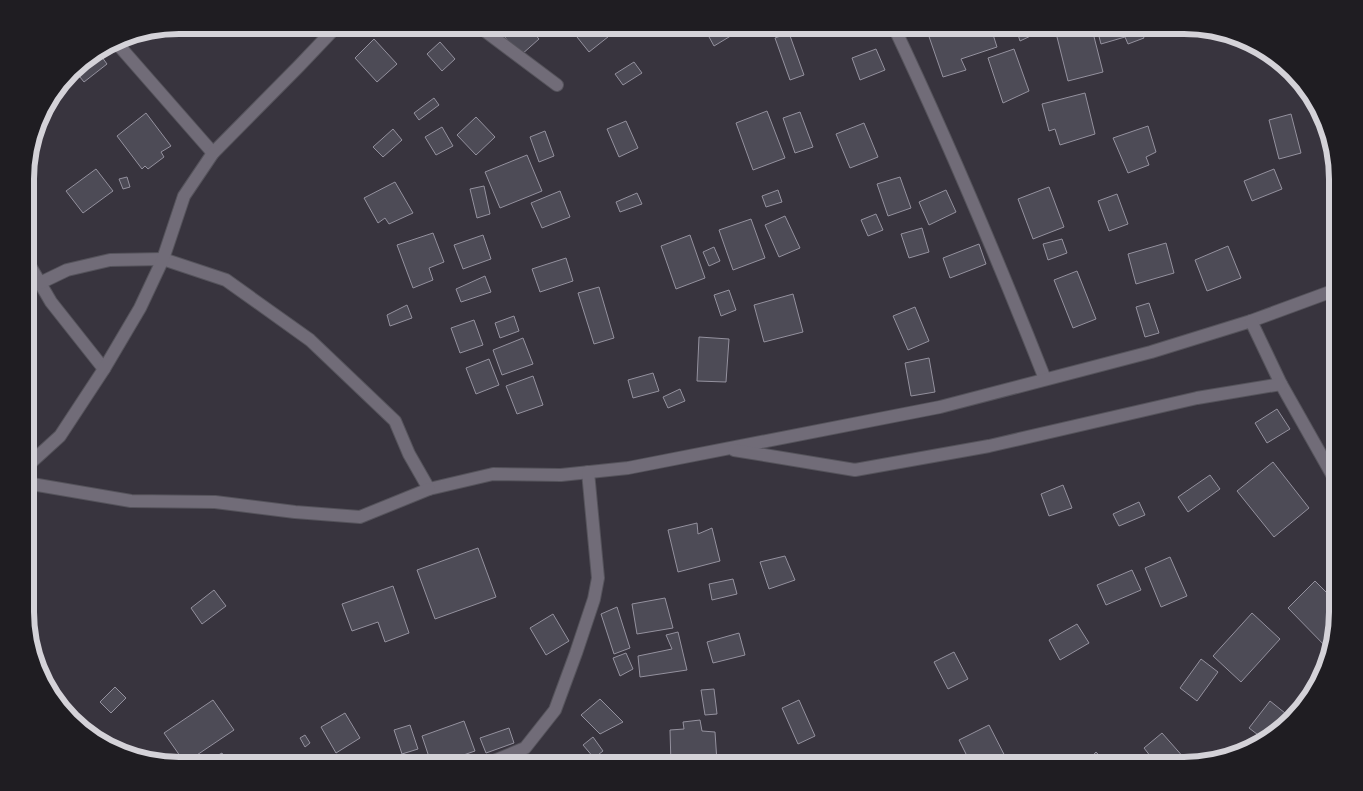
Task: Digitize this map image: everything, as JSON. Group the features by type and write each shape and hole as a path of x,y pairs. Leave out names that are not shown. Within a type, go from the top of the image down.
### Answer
{"street":[{"path":"34,460 60,436 104,369 140,308 163,259 184,196 213,153 329,34"},
{"path":"489,34 557,85"},
{"path":"897,34 971,199 1045,379"},
{"path":"120,47 213,153"},
{"path":"40,283 67,270 110,260 163,259 226,280 310,340 395,421 409,454 429,489"},
{"path":"34,273 51,302 104,369"},
{"path":"34,484 131,501 215,502 295,512 360,517 429,489 493,474 561,475 628,468 940,407 1151,352 1251,321 1329,292"},
{"path":"1251,321 1281,384 1329,469"},
{"path":"722,449 855,470 989,446 1197,398 1281,384"},
{"path":"504,757 525,748 555,710 594,600 598,578 588,472"}],"building":[{"path":"502,34 535,34 539,39 521,55"},
{"path":"575,34 612,34 589,52"},
{"path":"707,34 734,34 714,46"},
{"path":"789,34 804,75 790,80 775,38"},
{"path":"928,34 993,34 997,47 961,59 966,70 943,77"},
{"path":"1018,34 1035,34 1020,41"},
{"path":"1056,34 1093,34 1103,72 1068,81"},
{"path":"1098,34 1142,34 1144,38 1128,44 1125,37 1101,44"},
{"path":"374,39 397,64 377,82 355,58"},
{"path":"440,42 455,59 442,71 427,54"},
{"path":"876,49 885,70 860,80 852,58"},
{"path":"1014,49 1029,91 1003,103 988,58"},
{"path":"101,56 107,64 84,82 78,75"},
{"path":"634,62 642,73 623,85 615,74"},
{"path":"1085,93 1095,134 1060,145 1055,129 1049,131 1042,104"},
{"path":"434,98 439,105 419,120 414,113"},
{"path":"767,111 785,158 753,170 736,123"},
{"path":"800,112 813,147 795,153 783,118"},
{"path":"146,113 171,146 161,152 164,157 148,169 145,166 142,169 117,136"},
{"path":"1291,114 1301,153 1279,159 1269,120"},
{"path":"476,117 495,137 476,155 457,135"},
{"path":"626,121 638,148 619,157 607,129"},
{"path":"864,123 878,157 850,168 836,134"},
{"path":"1148,126 1156,152 1146,157 1149,165 1128,173 1113,138"},
{"path":"442,127 453,146 436,155 425,137"},
{"path":"393,129 402,140 383,157 373,147"},
{"path":"545,131 554,156 539,162 530,137"},
{"path":"527,155 542,191 500,208 485,172"},
{"path":"96,169 113,191 83,213 66,191"},
{"path":"1274,169 1282,189 1252,201 1244,181"},
{"path":"127,177 130,187 123,189 119,179"},
{"path":"900,177 911,208 888,216 877,184"},
{"path":"395,182 413,213 389,224 385,218 378,223 364,198"},
{"path":"484,186 490,214 477,218 470,189"},
{"path":"1049,187 1064,227 1033,239 1018,199"},
{"path":"778,190 782,202 766,207 762,196"},
{"path":"946,190 956,212 929,225 919,202"},
{"path":"560,191 570,217 542,228 531,203"},
{"path":"637,193 642,204 620,212 616,202"},
{"path":"1117,194 1128,224 1109,231 1098,201"},
{"path":"876,214 883,230 868,236 861,220"},
{"path":"785,216 800,248 779,257 765,225"},
{"path":"751,219 765,258 733,270 719,230"},
{"path":"922,228 929,252 909,258 901,234"},
{"path":"433,233 444,262 429,268 433,280 413,288 397,245"},
{"path":"483,235 491,259 463,269 454,245"},
{"path":"690,235 705,278 676,289 661,246"},
{"path":"1062,239 1067,253 1048,260 1043,244"},
{"path":"1166,243 1174,273 1136,284 1128,254"},
{"path":"979,244 986,264 950,278 943,258"},
{"path":"1228,246 1241,278 1207,291 1195,260"},
{"path":"714,247 720,261 709,266 703,252"},
{"path":"566,258 573,281 540,292 532,269"},
{"path":"1077,271 1096,319 1073,328 1054,280"},
{"path":"485,276 491,292 461,302 456,289"},
{"path":"599,287 614,338 594,344 578,293"},
{"path":"729,290 736,310 721,316 714,295"},
{"path":"793,294 803,332 764,342 754,305"},
{"path":"1149,303 1159,333 1145,337 1136,307"},
{"path":"407,305 412,318 390,326 387,315"},
{"path":"915,307 929,341 908,350 893,316"},
{"path":"514,316 519,331 500,338 495,323"},
{"path":"474,320 483,345 460,353 451,328"},
{"path":"699,337 729,339 726,382 697,381"},
{"path":"523,338 533,364 502,375 493,350"},
{"path":"929,358 935,392 911,396 905,363"},
{"path":"489,359 499,385 476,394 466,368"},
{"path":"653,373 659,391 633,398 628,380"},
{"path":"533,376 543,405 517,414 506,386"},
{"path":"680,389 685,401 668,408 663,397"},
{"path":"1277,409 1290,429 1267,443 1255,423"},
{"path":"1273,462 1309,508 1274,537 1237,491"},
{"path":"1210,475 1220,489 1188,512 1178,497"},
{"path":"1063,485 1072,508 1049,516 1041,494"},
{"path":"1139,502 1145,515 1119,526 1113,514"},
{"path":"697,523 698,534 712,528 720,561 678,572 668,530"},
{"path":"478,548 496,597 435,619 417,570"},
{"path":"785,556 795,580 769,589 760,562"},
{"path":"1170,557 1187,596 1161,607 1145,568"},
{"path":"1132,570 1141,590 1106,605 1097,585"},
{"path":"733,579 737,594 712,600 709,584"},
{"path":"1315,581 1329,595 1329,622 1325,646 1288,608"},
{"path":"393,586 409,633 385,642 378,622 352,631 342,604"},
{"path":"214,590 226,606 202,624 191,608"},
{"path":"665,598 673,628 637,634 632,604"},
{"path":"617,607 630,648 614,654 601,614"},
{"path":"1252,613 1280,639 1241,682 1213,656"},
{"path":"553,614 569,641 546,655 530,628"},
{"path":"1077,624 1089,643 1060,660 1049,640"},
{"path":"678,632 687,670 640,677 638,656 672,649 666,635"},
{"path":"739,633 745,655 713,663 707,642"},
{"path":"954,652 968,679 948,689 934,662"},
{"path":"626,653 633,669 620,676 613,658"},
{"path":"1201,659 1218,672 1197,701 1180,688"},
{"path":"115,687 126,698 111,713 100,702"},
{"path":"714,689 717,714 705,715 701,690"},
{"path":"600,699 623,722 600,734 581,715"},
{"path":"213,700 234,730 194,757 181,757 164,733"},
{"path":"799,700 815,736 798,744 782,708"},
{"path":"1270,701 1287,715 1260,736 1249,728"},
{"path":"345,713 360,738 336,753 321,727"},
{"path":"700,720 702,731 715,732 717,757 671,757 670,730 684,729 683,722"},
{"path":"464,721 475,751 458,757 429,757 422,736"},
{"path":"410,725 418,749 402,754 394,730"},
{"path":"989,725 1005,757 968,757 959,740"},
{"path":"509,728 514,743 486,753 480,738"},
{"path":"1162,733 1183,757 1151,757 1144,748"},
{"path":"305,735 310,743 305,747 300,738"},
{"path":"593,737 603,751 593,757 583,745"},
{"path":"1096,752 1101,757 1091,757"},
{"path":"222,753 224,757 215,757"}]}
